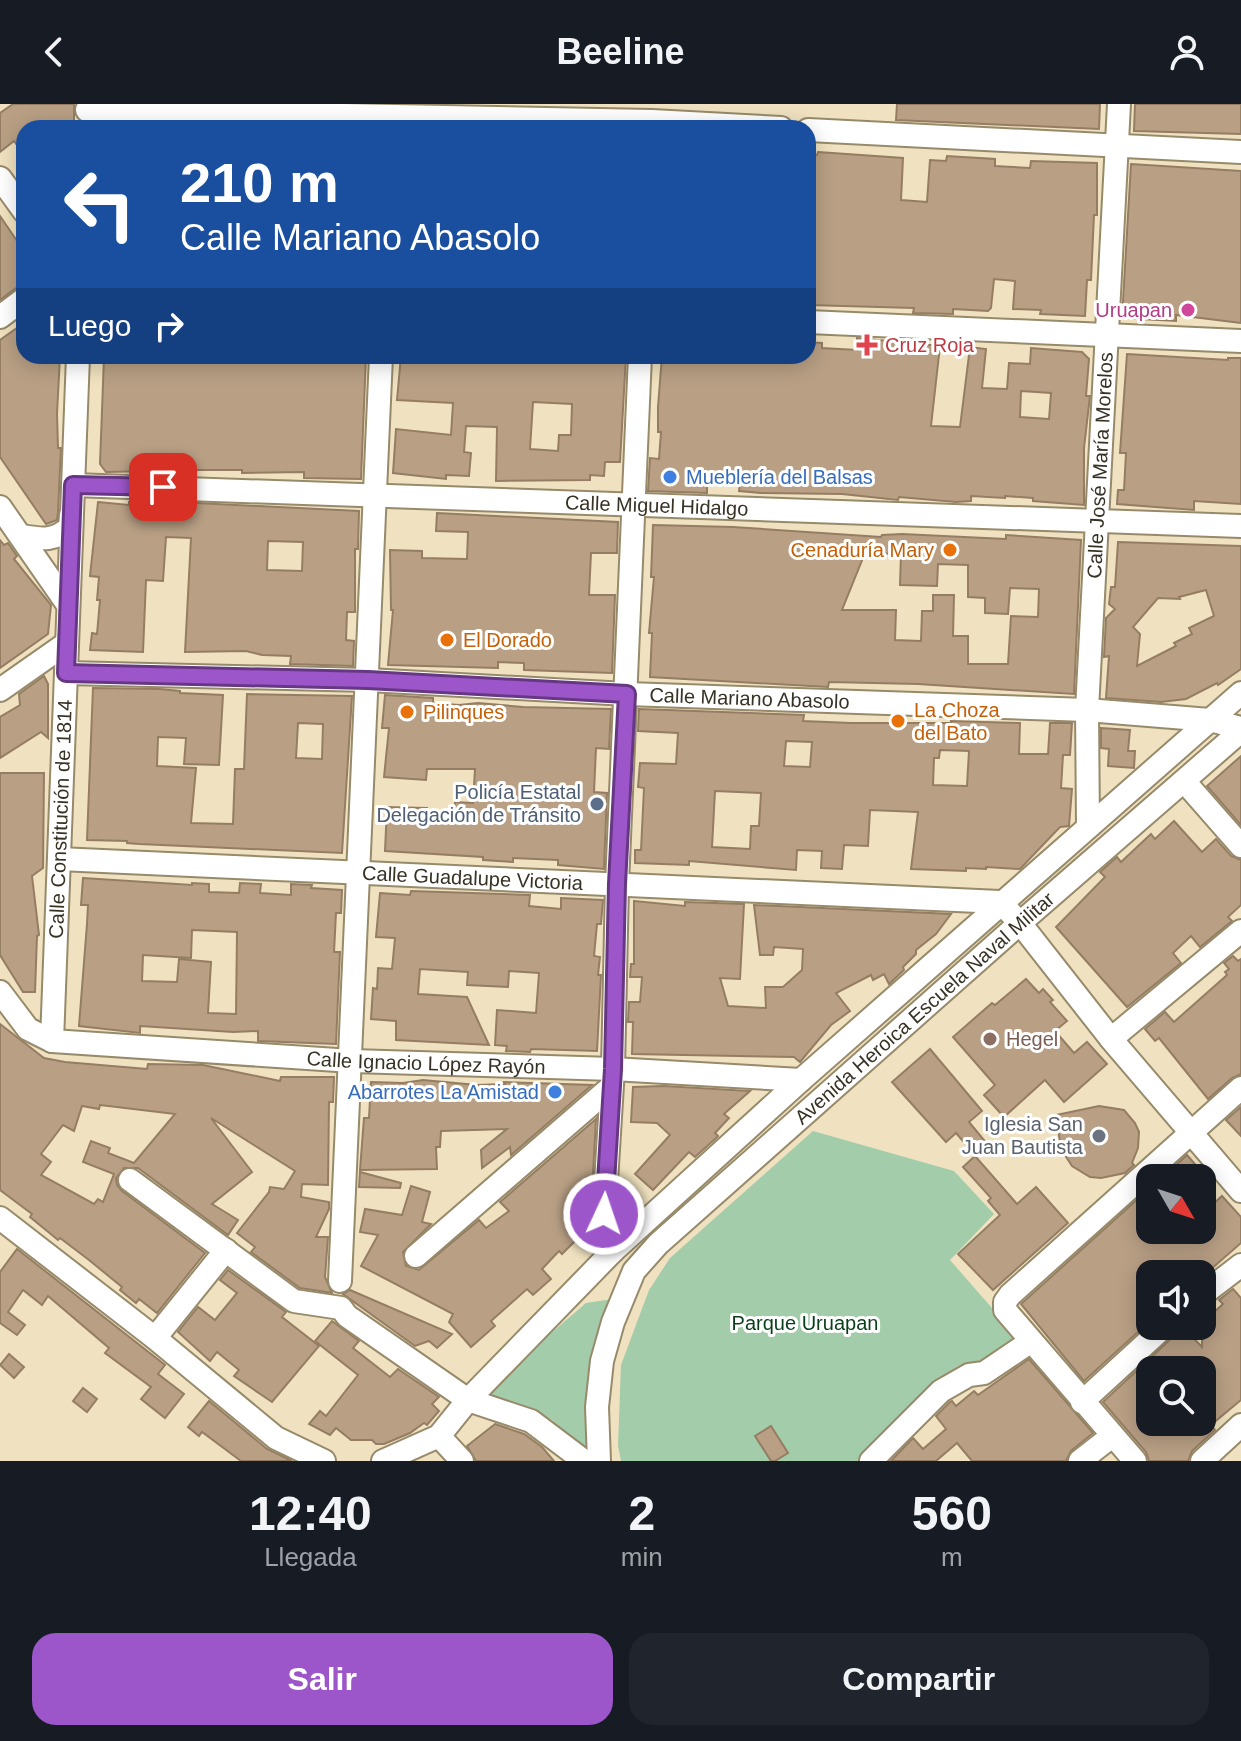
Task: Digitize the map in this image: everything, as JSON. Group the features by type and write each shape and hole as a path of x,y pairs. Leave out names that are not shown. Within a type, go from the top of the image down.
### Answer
{"street":[{"name":"Calle José María Morelos","path":"1088,827 1087,710 1119,104"},
{"path":"87,114 678,120"},
{"path":"816,130 1241,152"},
{"path":"0,178 16,200"},
{"path":"816,322 1241,341"},
{"name":"Calle Constitución de 1814","path":"52,1041 78,364"},
{"path":"340,1281 381,364"},
{"path":"634,1271 613,1251 604,1214 640,364"},
{"name":"Calle Miguel Hidalgo","path":"73,485 373,493 634,506 1241,526"},
{"path":"0,507 68,605"},
{"path":"21,536 51,540 62,535 70,527 72,510"},
{"path":"0,690 67,643"},
{"name":"Calle Mariano Abasolo","path":"66,673 368,680 627,694 1087,710 1210,720 1241,730"},
{"name":"Avenida Heroica Escuela Naval Militar","path":"383,1461 439,1436 468,1400 613,1251 1000,902 1241,693"},
{"name":"Avenida Heroica Escuela Naval Militar","path":"599,1461 597,1407 602,1361 613,1322 634,1271 658,1244 1241,730"},
{"path":"1184,781 1241,846"},
{"name":"Calle Guadalupe Victoria","path":"59,859 1000,902"},
{"path":"1000,902 1190,1135 1241,1191"},
{"path":"1111,1039 1241,931"},
{"path":"0,992 28,1029 52,1041"},
{"name":"Calle Ignacio López Rayón","path":"52,1041 612,1078 801,1080"},
{"path":"416,1256 612,1078"},
{"path":"1135,1461 1030,1342 1005,1310 1005,1302 1241,1088"},
{"path":"130,1180 294,1301 341,1308 347,1316 468,1400 531,1421 584,1461"},
{"path":"0,1218 155,1338 276,1438 324,1461"},
{"path":"155,1338 226,1250"},
{"path":"1216,1284 1241,1265"},
{"path":"1082,1402 1150,1340"},
{"path":"871,1461 941,1391 969,1375 984,1373 1030,1342"},
{"path":"1202,1461 1241,1425"},
{"path":"413,1461 439,1436 462,1461"},
{"path":"1080,1461 1112,1436"}],"green space":[{"name":"Parque Uruapan","path":"813,1131 954,1171 994,1214 950,1260 1020,1340 865,1461 621,1461 618,1446 621,1365 649,1290 670,1258"},
{"path":"613,1299 598,1340 590,1376 588,1413 591,1457 552,1420 531,1408 480,1394 586,1303"}],"building":[{"path":"13,104 74,104 74,120 16,120 16,144 14,141 0,152 0,113"},
{"path":"897,104 1100,104 1099,129 896,120"},
{"path":"1135,104 1241,104 1241,134 1134,131"},
{"path":"818,152 903,158 901,200 927,202 930,160 946,161 947,156 995,159 995,166 1030,168 1031,161 1097,163 1097,215 1094,215 1091,280 1087,280 1085,316 1013,309 1015,281 994,279 988,311 953,309 953,314 913,313 914,308 816,305"},
{"path":"1131,164 1241,171 1241,323 1176,315 1176,321 1122,318"},
{"path":"0,216 16,239 16,288 0,300"},
{"path":"16,329 16,364 60,364 58,512 57,520 46,524 0,457 0,340"},
{"path":"857,338 940,346 931,426 960,427 970,347 986,349 982,388 1007,389 1009,363 1030,364 1031,348 1082,352 1089,359 1086,396 1090,396 1084,448 1084,505 1005,496 971,496 971,501 956,502 842,494 761,493 739,491 740,484 707,482 707,493 648,491 650,458 659,459 661,364 816,364 816,343 822,343 822,348 857,350","holes":["1021,391 1051,393 1049,419 1020,417"]},
{"path":"1127,354 1228,360 1241,358 1241,504 1194,501 1194,510 1117,504 1118,490 1124,490 1126,453 1120,453"},
{"path":"104,364 366,364 361,479 304,478 304,472 242,473 242,470 186,470 186,475 158,474 158,471 106,472 100,464"},
{"path":"400,364 626,364 620,462 605,462 604,476 590,475 590,480 496,481 497,427 466,426 464,452 471,453 469,476 446,475 446,479 393,473 396,429 451,435 453,403 397,400","holes":["533,402 572,404 571,435 559,435 558,451 530,449"]},
{"path":"98,502 359,511 358,549 355,549 355,612 347,612 346,640 354,641 353,666 290,664 291,656 246,651 185,652 191,538 166,537 163,581 146,580 143,652 90,650 92,633 97,634 100,600 97,600 99,577 90,576","holes":["268,541 303,542 302,571 267,570"]},
{"path":"437,513 618,522 617,553 591,553 589,595 615,595 612,673 524,670 524,663 498,662 498,668 388,665 393,610 390,550 422,551 422,558 467,559 468,532 436,531"},
{"path":"653,525 881,537 902,534 1006,539 1006,535 1081,540 1074,694 918,684 829,682 828,687 650,677 652,633 649,633 654,577 651,577","holes":["865,553 901,554 900,585 937,586 938,564 968,565 968,597 985,598 985,613 1008,614 1010,588 1039,589 1038,617 1011,616 1008,664 968,664 968,636 953,636 954,595 933,595 933,611 922,611 921,641 895,640 896,610 842,610"]},
{"path":"0,540 4,545 8,543 17,556 14,559 51,605 48,634 0,668"},
{"path":"1118,542 1241,546 1241,669 1218,685 1186,699 1161,702 1106,698 1109,656 1104,657 1106,618 1115,609 1109,604 1111,587 1115,587","holes":["1206,590 1214,616 1189,628 1192,634 1174,643 1176,646 1137,666 1140,634 1133,627 1158,598 1180,599"]},
{"path":"44,676 48,684 48,738 41,732 0,758 0,717 20,705 19,694"},
{"path":"93,688 160,689 223,695 219,765 184,764 186,738 158,737 157,766 196,768 191,823 233,824 235,769 244,769 247,694 352,696 342,853 87,840","holes":["298,723 323,724 322,759 296,758"]},
{"path":"385,695 433,698 433,703 459,705 478,703 611,709 609,749 596,748 594,792 607,793 604,869 558,865 558,860 513,858 513,862 483,860 483,857 385,851 387,807 427,808 427,814 455,815 455,802 473,803 475,769 427,769 426,780 384,777 389,728 382,728"},
{"path":"639,709 804,715 803,721 851,723 1020,723 1019,754 1048,754 1050,723 1072,723 1070,755 1063,755 1061,788 1072,789 1069,826 1060,827 1020,869 911,869 918,812 870,810 868,846 844,845 842,869 821,868 822,851 797,850 796,870 689,861 689,865 635,863 635,850 641,850 644,788 638,787 640,763 676,764 678,733 638,731","holes":["786,741 812,742 810,767 784,766","940,750 969,751 967,786 933,785 934,758 939,758","715,791 761,793 759,826 751,826 750,849 712,847"]},
{"path":"1101,728 1130,730 1128,751 1135,751 1134,768 1108,766 1109,749 1101,748"},
{"path":"1241,756 1241,825 1207,786"},
{"path":"0,773 44,773 43,868 32,876 39,935 35,992 23,992 0,955"},
{"path":"1174,821 1202,852 1216,839 1231,856 1241,860 1241,905 1228,917 1232,921 1200,947 1191,936 1173,953 1181,963 1127,1007 1056,927 1105,877 1100,872 1117,857 1121,862 1151,834 1155,839"},
{"path":"83,878 209,884 209,892 239,893 240,883 261,884 260,893 291,895 291,884 342,890 341,913 336,913 334,952 340,952 336,1044 258,1041 258,1031 140,1026 140,1033 79,1026 88,905 81,905","holes":["192,930 237,932 236,1014 208,1013 211,962 179,959 177,982 142,981 143,955 191,958"]},
{"path":"411,891 530,895 529,906 561,909 561,898 603,900 594,956 600,957 598,975 601,975 597,1051 506,1051 507,1046 495,1045 497,1010 536,1013 539,973 509,971 508,987 467,985 468,972 420,969 418,994 467,997 489,1045 396,1040 396,1021 371,1019 378,968 392,969 395,938 376,937 380,893 410,895"},
{"path":"634,901 685,906 685,902 744,904 740,979 720,978 728,1006 766,1008 765,987 783,987 802,970 803,949 774,947 773,955 760,955 754,905 951,914 889,984 884,974 873,980 871,975 836,993 850,1011 831,1025 800,1062 794,1057 632,1054 633,1022 628,1022 629,1002 640,1002 642,977 630,977 631,964 634,964"},
{"path":"1233,956 1238,961 1241,959 1241,1074 1208,1099 1159,1038 1155,1041 1145,1029 1165,1012 1174,1022 1227,975 1225,972 1229,969 1224,963"},
{"path":"1026,979 1039,993 1043,989 1067,1021 1055,1031 1074,1053 1087,1042 1107,1064 1064,1102 1045,1080 1004,1117 984,1095 995,1085 953,1037"},
{"path":"0,1024 44,1058 65,1062 147,1069 148,1064 203,1065 280,1081 281,1077 334,1077 333,1102 329,1102 328,1185 302,1184 301,1197 329,1202 329,1209 316,1237 328,1237 325,1277 332,1293 300,1288 251,1252 255,1247 237,1233 270,1187 284,1189 295,1171 211,1118 252,1172 212,1204 238,1220 228,1235 138,1168 124,1168 116,1178 122,1191 205,1253 157,1313 139,1299 136,1303 120,1290 122,1287 60,1238 58,1240 30,1217 32,1214 0,1190","holes":["100,1105 175,1114 134,1163 108,1153 110,1148 91,1141 83,1162 114,1174 103,1202 98,1199 94,1204 41,1175 51,1162 41,1154 63,1125 74,1131 82,1106 99,1109"]},
{"path":"930,1049 982,1111 969,1122 988,1145 976,1156 956,1133 946,1142 892,1082"},
{"path":"423,1080 477,1085 504,1082 592,1085 511,1155 510,1147 482,1168 481,1150 507,1129 441,1131 440,1147 436,1147 437,1169 360,1170 364,1118 369,1118 371,1082"},
{"path":"633,1087 750,1091 724,1114 729,1118 715,1133 718,1136 695,1157 689,1152 653,1190 635,1174 670,1135 657,1123 631,1122"},
{"name":"Iglesia San Juan Bautista","path":"1099,1106 1124,1110 1139,1132 1134,1165 1125,1173 1101,1178 1090,1177 1072,1166 1061,1149 1056,1115"},
{"path":"1241,1107 1241,1136 1226,1120"},
{"path":"596,1119 589,1245 580,1236 562,1254 559,1251 542,1269 551,1279 533,1295 527,1289 491,1321 495,1326 471,1347 449,1322 453,1314 361,1266 378,1235 360,1232 365,1209 402,1215 411,1186 430,1192 422,1222 431,1224 403,1252 406,1266 419,1270 479,1220 486,1228 509,1211 500,1202"},
{"path":"1187,1155 1195,1164 1177,1164"},
{"path":"975,1156 1017,1204 1036,1187 1068,1223 993,1290 958,1254 1000,1215 988,1201 991,1198 963,1167"},
{"path":"360,1172 401,1183 400,1188 359,1187"},
{"path":"1222,1196 1241,1217 1241,1243 1216,1265 1216,1260 1136,1260 1136,1334 1084,1381 1021,1304 1136,1201 1136,1244 1216,1244 1216,1201"},
{"path":"17,1249 165,1365 158,1374 184,1394 165,1418 141,1399 151,1387 105,1353 109,1348 48,1296 42,1305 23,1290 8,1312 25,1325 17,1335 0,1323 0,1272"},
{"path":"228,1270 286,1312 282,1317 319,1346 272,1402 234,1376 239,1370 217,1352 210,1361 178,1332 198,1307 215,1320 237,1293 220,1280"},
{"path":"1233,1289 1241,1298 1241,1400 1216,1421 1216,1356 1152,1356 1170,1340 1195,1340 1202,1347 1202,1340 1216,1340 1216,1310 1223,1304 1219,1300"},
{"path":"350,1290 452,1334 437,1348 429,1341 415,1346 343,1294"},
{"path":"332,1321 359,1341 353,1348 390,1377 398,1369 439,1397 432,1404 439,1411 427,1425 424,1423 410,1433 384,1444 376,1444 372,1440 351,1440 336,1428 330,1435 309,1424 320,1411 326,1416 358,1375 315,1341"},
{"path":"9,1354 24,1367 14,1378 0,1365"},
{"path":"1029,1359 1093,1433 1071,1451 1066,1461 972,1461 957,1443 936,1461 891,1461 913,1438 923,1449 946,1429 936,1416 950,1402 956,1406 974,1391 978,1395"},
{"path":"1136,1371 1136,1436 1208,1436 1192,1451 1188,1461 1149,1461 1146,1452 1103,1402"},
{"path":"83,1388 97,1399 87,1412 73,1401"},
{"path":"209,1401 267,1449 292,1461 241,1461 202,1432 199,1436 188,1427"},
{"path":"495,1424 524,1434 554,1461 476,1461 467,1446"},
{"path":"771,1426 788,1453 775,1461 771,1461 755,1436"}],"place":[{"name":"Uruapan","path":"1188,310"},
{"name":"Cruz Roja","path":"867,345"},
{"name":"Mueblería del Balsas","path":"670,477"},
{"name":"Cenaduría Mary","path":"950,550"},
{"name":"El Dorado","path":"447,640"},
{"name":"Pilinques","path":"407,712"},
{"name":"La Choza del Bato","path":"898,721"},
{"name":"Policía Estatal Delegación de Tránsito","path":"597,804"},
{"name":"Hegel","path":"990,1039"},
{"name":"Abarrotes La Amistad","path":"555,1092"},
{"name":"Iglesia San Juan Bautista","path":"1099,1136"}],"route":[{"path":"163,487 73,485 66,673 368,680 627,694 617,884 613,1069 604,1214"}]}
